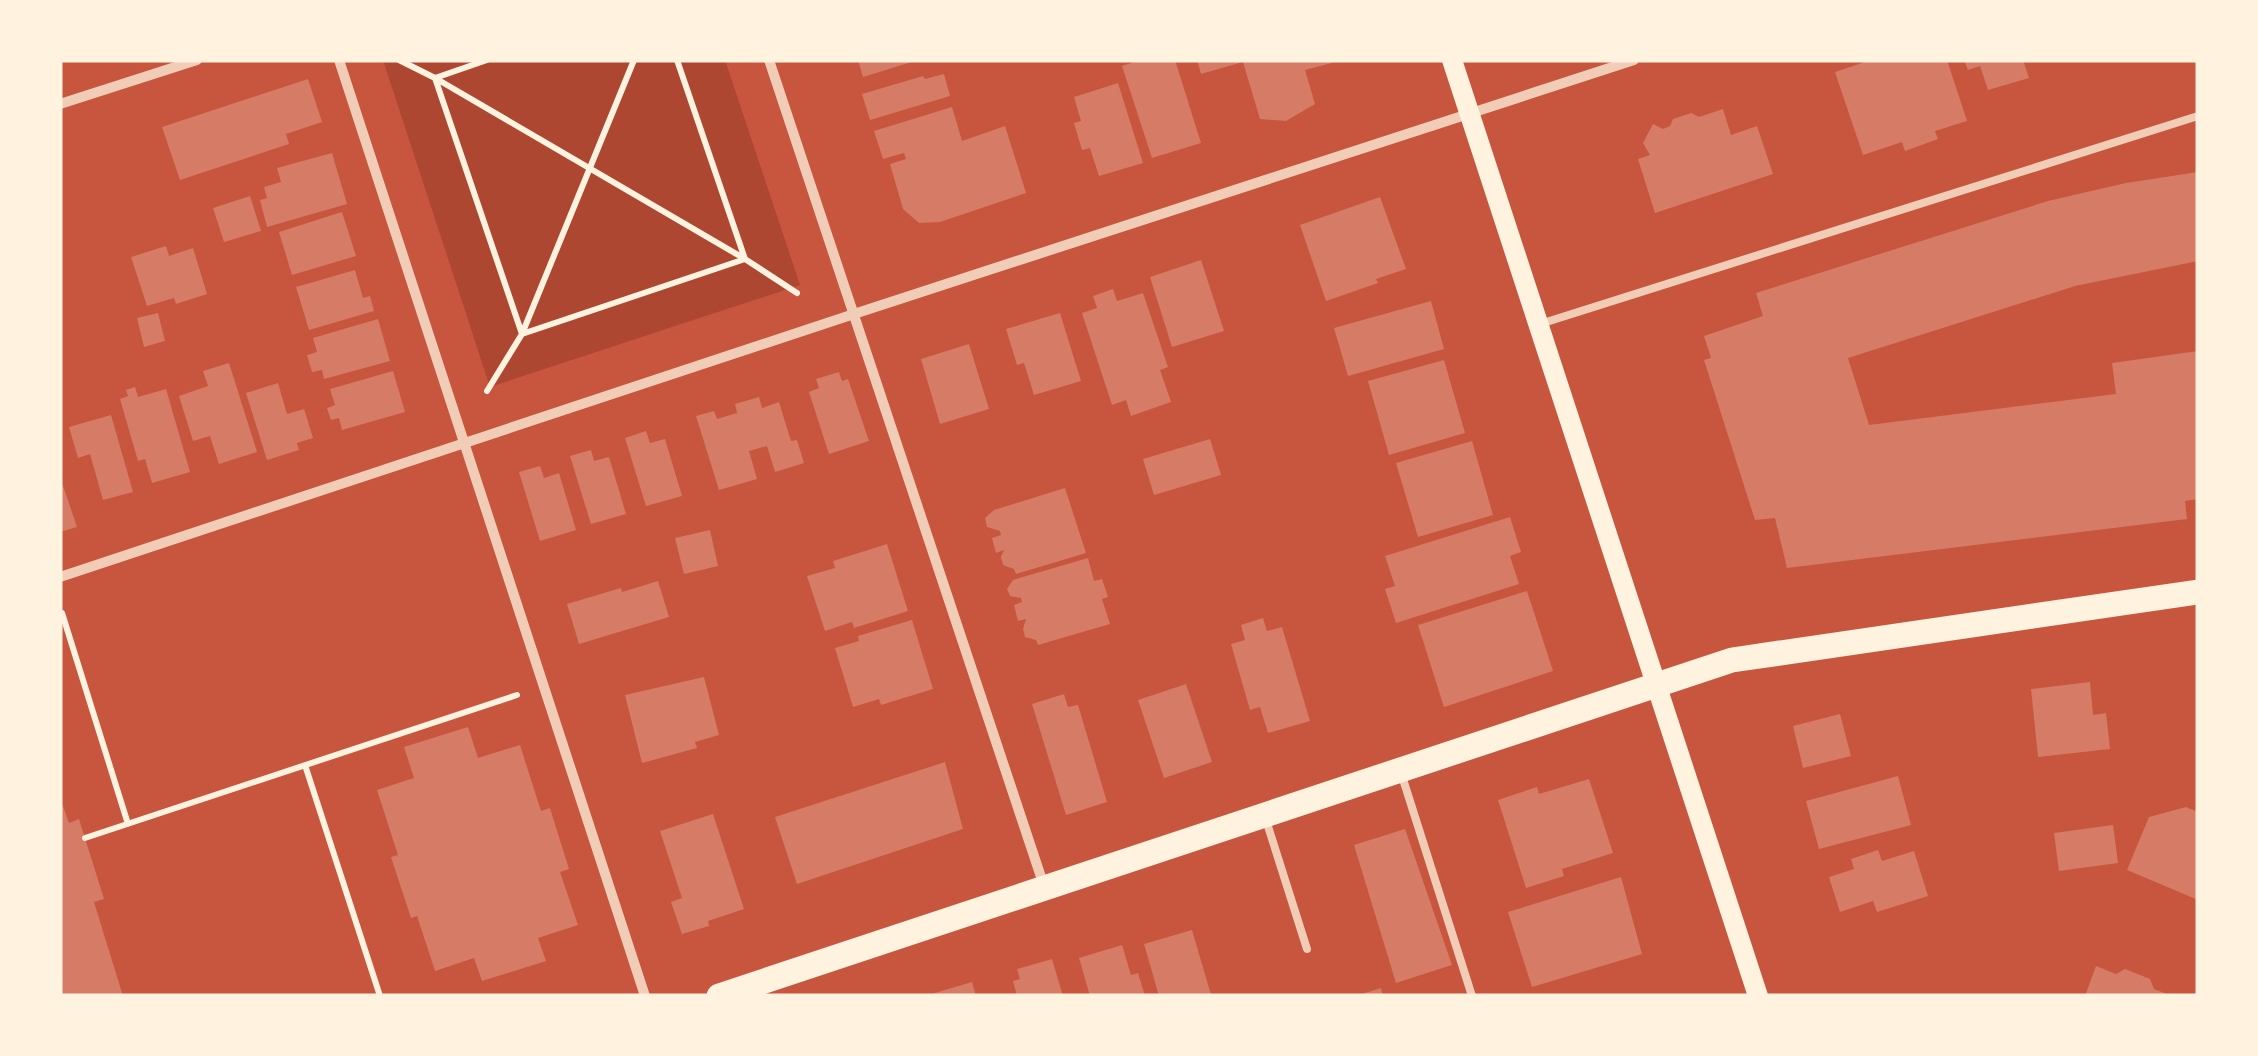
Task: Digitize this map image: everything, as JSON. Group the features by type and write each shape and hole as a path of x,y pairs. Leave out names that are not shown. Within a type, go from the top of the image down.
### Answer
{"main road":[{"path":"1452,60 1758,996"},
{"path":"719,996 1732,660 2198,592"}],"street":[{"path":"60,104 197,60"},
{"path":"339,60 645,996"},
{"path":"769,60 1045,890"},
{"path":"60,577 1634,60"}],"lane":[{"path":"1539,324 2198,116"},
{"path":"1400,770 1472,996"},
{"path":"1265,816 1307,949"}],"path":[{"path":"399,60 590,168 796,293"},
{"path":"435,78 488,60"},
{"path":"487,392 522,334 634,60"},
{"path":"677,60 745,259"},
{"path":"435,78 522,334"},
{"path":"522,334 745,259"},
{"path":"62,614 128,824"},
{"path":"85,838 517,695"},
{"path":"305,765 380,996"}],"shaded area":[{"path":"383,60 725,60 800,285 490,387"}],"building":[{"path":"858,60 915,60 915,61 863,77"},
{"path":"1140,60 1175,60 1201,143 1152,158 1122,66"},
{"path":"1197,60 1339,61 1305,70 1315,104 1286,121 1260,119 1243,62 1201,74"},
{"path":"1871,60 1947,60 1967,121 1935,131 1938,139 1905,151 1902,142 1863,155 1835,72"},
{"path":"1964,60 2023,60 2029,78 1988,90 1980,66 1968,70"},
{"path":"944,74 950,96 870,120 862,94 923,76 925,79"},
{"path":"308,79 322,122 286,134 289,144 180,180 162,127"},
{"path":"1118,83 1143,163 1099,176 1090,148 1082,150 1074,123 1081,121 1074,97"},
{"path":"952,107 962,141 1005,126 1026,193 940,222 919,223 903,209 890,164 906,159 904,153 883,159 874,131"},
{"path":"1723,109 1731,135 1757,126 1773,174 1655,213 1638,159 1650,155 1643,143 1653,124 1663,129 1673,119 1691,113 1699,117"},
{"path":"332,153 347,204 267,227 260,200 267,198 264,187 281,182 277,168"},
{"path":"2198,172 2198,261 2075,286 1848,358 1869,425 2116,394 2112,363 2198,351 2198,499 2185,501 2187,519 1787,568 1775,518 1755,520 1704,360 1711,358 1704,336 1763,316 1756,293 2048,201"},
{"path":"250,196 261,231 224,242 213,208"},
{"path":"1380,197 1406,269 1326,301 1300,225"},
{"path":"342,212 356,256 292,275 279,232"},
{"path":"166,246 169,256 193,248 207,294 176,304 174,298 147,306 131,257"},
{"path":"1201,260 1224,331 1172,347 1150,277"},
{"path":"355,270 363,298 370,296 374,311 309,330 296,287"},
{"path":"1113,289 1117,301 1143,293 1168,367 1160,370 1171,402 1131,416 1126,400 1112,405 1082,313 1097,308 1093,296"},
{"path":"1431,301 1444,349 1348,376 1334,328"},
{"path":"158,313 165,341 144,347 137,318"},
{"path":"1060,313 1081,381 1034,395 1024,363 1017,365 1006,329"},
{"path":"378,319 390,361 324,379 322,370 312,372 307,355 317,352 313,338"},
{"path":"969,344 989,409 940,424 921,359"},
{"path":"1444,360 1465,433 1389,455 1368,381"},
{"path":"229,363 257,452 219,464 210,436 193,441 179,396 208,386 203,371"},
{"path":"393,371 405,412 342,430 339,418 331,420 327,408 335,405 330,389"},
{"path":"839,372 842,381 848,379 869,441 829,454 809,392 819,388 816,379"},
{"path":"278,383 287,414 304,409 313,438 297,443 299,450 267,460 246,393"},
{"path":"135,387 138,397 166,389 190,472 152,483 145,459 138,461 120,399 128,396 126,390"},
{"path":"759,397 762,408 779,402 791,441 797,440 804,463 775,472 767,446 749,451 757,479 719,490 696,416 714,411 717,419 737,413 735,404"},
{"path":"111,415 133,492 103,500 90,454 78,458 69,427"},
{"path":"646,431 650,443 665,439 682,496 646,506 625,438"},
{"path":"1210,439 1221,475 1154,495 1143,459"},
{"path":"1472,441 1493,515 1418,537 1396,463"},
{"path":"591,450 594,461 609,457 626,514 591,524 570,456"},
{"path":"540,466 544,478 559,473 576,530 540,541 519,472"},
{"path":"60,477 77,527 60,532"},
{"path":"1065,488 1086,553 1016,574 1003,565 1004,550 996,553 992,538 1001,535 1000,531 987,527 985,518 994,510"},
{"path":"1510,517 1521,552 1510,556 1519,584 1396,623 1385,589 1395,586 1385,556"},
{"path":"710,530 718,566 684,574 675,538"},
{"path":"887,544 908,611 854,628 852,622 825,631 807,576 835,568 833,561"},
{"path":"1088,558 1094,581 1102,579 1108,597 1102,599 1110,624 1038,645 1036,640 1025,637 1026,619 1018,621 1014,605 1022,602 1021,598 1010,596 1007,589 1013,580"},
{"path":"658,581 669,617 579,644 567,604"},
{"path":"1527,591 1553,671 1444,707 1418,625"},
{"path":"1263,618 1267,631 1282,627 1310,721 1268,733 1260,707 1250,710 1231,644 1245,640 1241,625"},
{"path":"912,620 933,689 881,705 879,699 853,707 835,648 859,641 858,636"},
{"path":"704,677 719,735 695,742 697,748 642,763 625,695"},
{"path":"2090,682 2093,715 2106,713 2110,749 2038,757 2031,689"},
{"path":"1186,684 1212,762 1164,778 1138,700"},
{"path":"1064,694 1068,707 1078,705 1107,802 1066,815 1032,704"},
{"path":"1840,714 1851,756 1803,768 1793,726"},
{"path":"468,727 478,758 520,745 541,811 550,808 569,869 560,872 578,925 538,938 546,961 482,981 474,958 435,971 417,916 411,918 391,857 398,855 377,790 414,778 404,747"},
{"path":"945,762 963,829 797,884 775,817"},
{"path":"1898,776 1911,825 1819,849 1806,801"},
{"path":"1589,779 1613,853 1562,869 1564,876 1526,888 1498,800 1537,787 1539,794"},
{"path":"60,798 69,823 79,819 104,899 94,902 123,996 60,996"},
{"path":"2186,807 2198,812 2198,900 2127,870 2149,817"},
{"path":"713,814 744,909 682,934 671,902 682,898 660,831"},
{"path":"2113,825 2118,863 2059,871 2054,833"},
{"path":"1405,829 1452,965 1396,983 1354,845"},
{"path":"1878,850 1882,861 1914,851 1928,896 1877,912 1873,901 1840,912 1829,877 1854,869 1851,859"},
{"path":"1621,877 1642,954 1532,987 1508,912"},
{"path":"1192,930 1211,995 1159,996 1144,944"},
{"path":"1122,945 1131,975 1138,973 1145,996 1090,996 1079,958"},
{"path":"1052,959 1063,996 1017,996 1013,981 1020,979 1017,969"},
{"path":"2096,966 2116,974 2125,969 2150,979 2154,989 2172,996 2085,996"},
{"path":"972,982 976,996 928,996 928,995"},
{"path":"1381,988 1383,996 1359,996 1359,995"}]}
